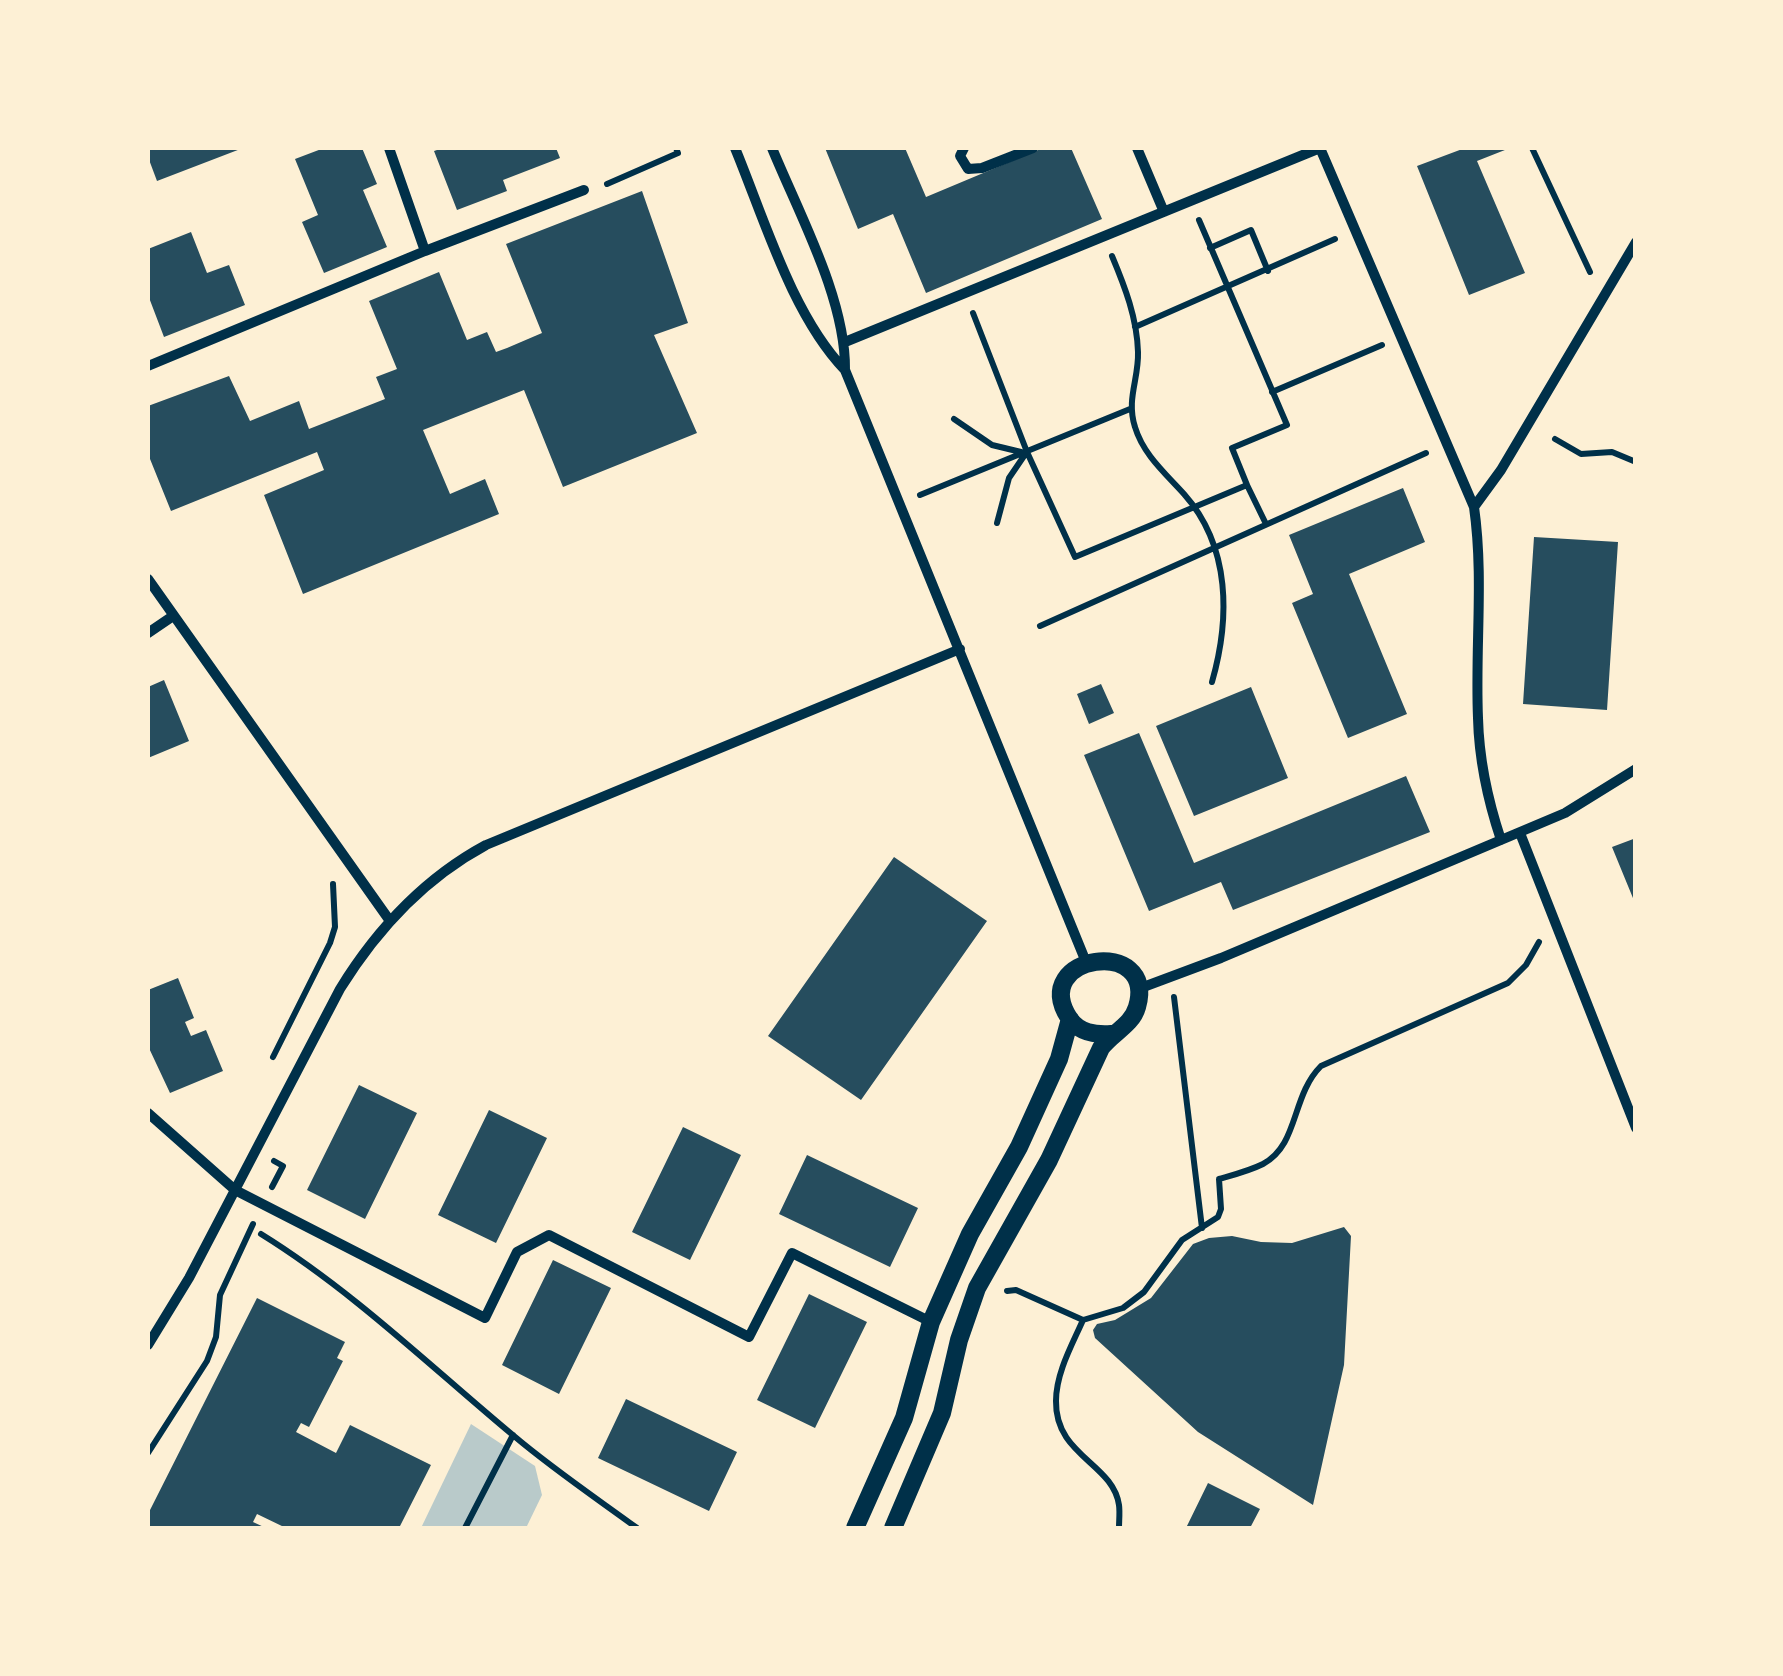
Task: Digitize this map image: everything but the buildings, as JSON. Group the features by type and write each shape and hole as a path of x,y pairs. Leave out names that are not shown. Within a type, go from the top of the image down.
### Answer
{"street":[{"path":"389,148 425,251"},
{"path":"734,148 806,318 826,350 845,370 1086,962"},
{"path":"772,148 838,310 845,342 845,370"},
{"path":"964,148 960,156 968,169 982,168 1033,148"},
{"path":"1138,148 1164,212"},
{"path":"845,342 1320,148 1474,507 1480,549 1478,723 1486,782 1501,840"},
{"path":"148,366 584,190"},
{"path":"1474,507 1501,470 1636,242"},
{"path":"148,579 390,921"},
{"path":"148,633 173,616"},
{"path":"148,1345 189,1278 359,958 424,885 486,846 960,648"},
{"path":"1138,989 1565,814 1636,769"},
{"path":"1520,832 1636,1128"},
{"path":"855,1528 904,1418 930,1322 982,1212 1019,1147 1059,1058 1070,1019 1063,991 1071,974 1086,962 1108,960 1134,979 1138,989 1133,1016 1111,1034 1088,1072 1042,1172 977,1288 959,1340 942,1412 893,1528"},
{"path":"1070,1019 1084,1030 1111,1034"},
{"path":"148,1113 235,1190 485,1318 517,1252 549,1235 749,1337 792,1252 930,1322"}],"path":[{"path":"584,190 610,183 678,153 676,148"},
{"path":"1532,148 1602,298"},
{"path":"1190,201 1287,425 1232,448 1266,524"},
{"path":"1210,248 1251,230 1268,271"},
{"path":"1135,327 1356,230"},
{"path":"1104,236 1130,298 1137,366 1130,408 1140,442 1194,507 1216,550 1225,627 1212,682"},
{"path":"965,293 1027,452 1075,557 1248,485"},
{"path":"1272,392 1401,337"},
{"path":"900,503 1130,408"},
{"path":"954,420 992,445 1027,452"},
{"path":"1555,439 1581,454 1612,452 1636,462"},
{"path":"1040,626 1447,444"},
{"path":"997,523 1009,478 1027,452"},
{"path":"266,1072 335,927 334,889 327,870"},
{"path":"1016,1290 1083,1320 1124,1308 1144,1292 1182,1240 1218,1217 1222,1209 1218,1179 1266,1163 1281,1150 1301,1092 1322,1066 1508,984 1526,966 1552,918"},
{"path":"1178,1017 1202,1228"},
{"path":"251,1228 351,1298 513,1435 638,1528"},
{"path":"148,1453 207,1361 216,1337 218,1306"},
{"path":"1083,1320 1060,1374 1058,1424 1076,1453 1107,1479 1119,1502 1118,1528"},
{"path":"465,1528 513,1435"}],"shaded area":[{"path":"471,1424 535,1466 542,1495 526,1528 421,1528"}]}
